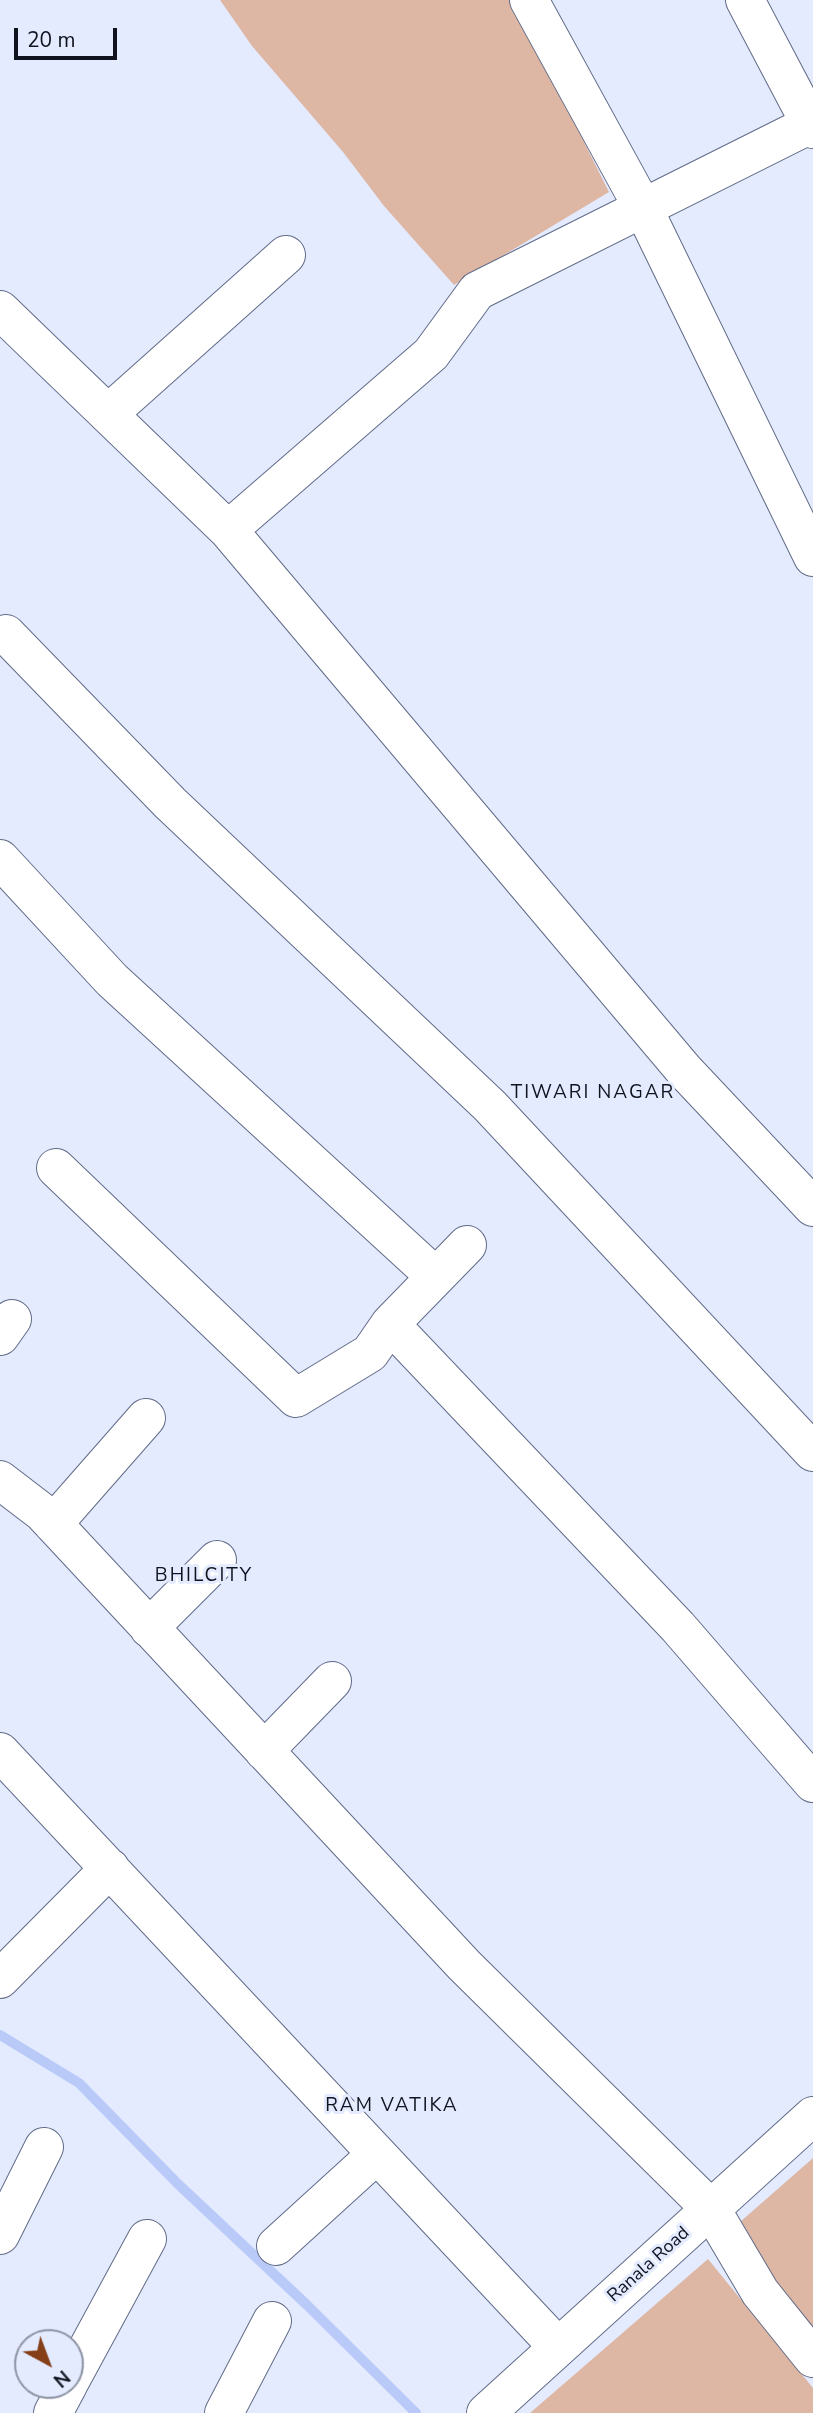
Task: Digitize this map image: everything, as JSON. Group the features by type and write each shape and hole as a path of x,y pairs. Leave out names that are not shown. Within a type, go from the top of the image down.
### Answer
{"street":[{"path":"529,0 643,208 813,557"},
{"path":"228,530 431,354 477,291 812,125 745,0"},
{"path":"108,414 285,255"},
{"path":"0,310 228,530 684,1070 813,1207"},
{"path":"6,634 170,803 491,1106 813,1452"},
{"path":"0,859 112,980 436,1277"},
{"path":"56,1168 296,1398 370,1353 390,1324 467,1245"},
{"path":"390,1324 678,1627 813,1783"},
{"path":"53,1524 146,1418"},
{"path":"0,1480 43,1513 464,1965 711,2209 760,2292 813,2358"},
{"path":"149,1628 216,1560"},
{"path":"264,1751 332,1681"},
{"path":"0,1752 558,2347"},
{"path":"0,1979 110,1868"},
{"name":"Ranala Road","path":"486,2413 813,2116"},
{"path":"0,2235 44,2147"},
{"path":"276,2246 377,2154"},
{"path":"84,2355 147,2239"},
{"path":"224,2413 272,2321"}],"shaded area":[{"path":"220,0 513,0 609,192 454,285 384,206 343,152 252,46"},
{"path":"813,2158 813,2338 732,2229"},
{"path":"708,2259 813,2388 813,2413 530,2413"}],"waterway":[{"path":"0,2035 79,2083 178,2184 307,2305 416,2413"}],"district":[{"name":"TIWARI NAGAR","path":"593,1093"},
{"name":"BHILCITY","path":"204,1576"},
{"name":"RAM VATIKA","path":"392,2106"}]}
